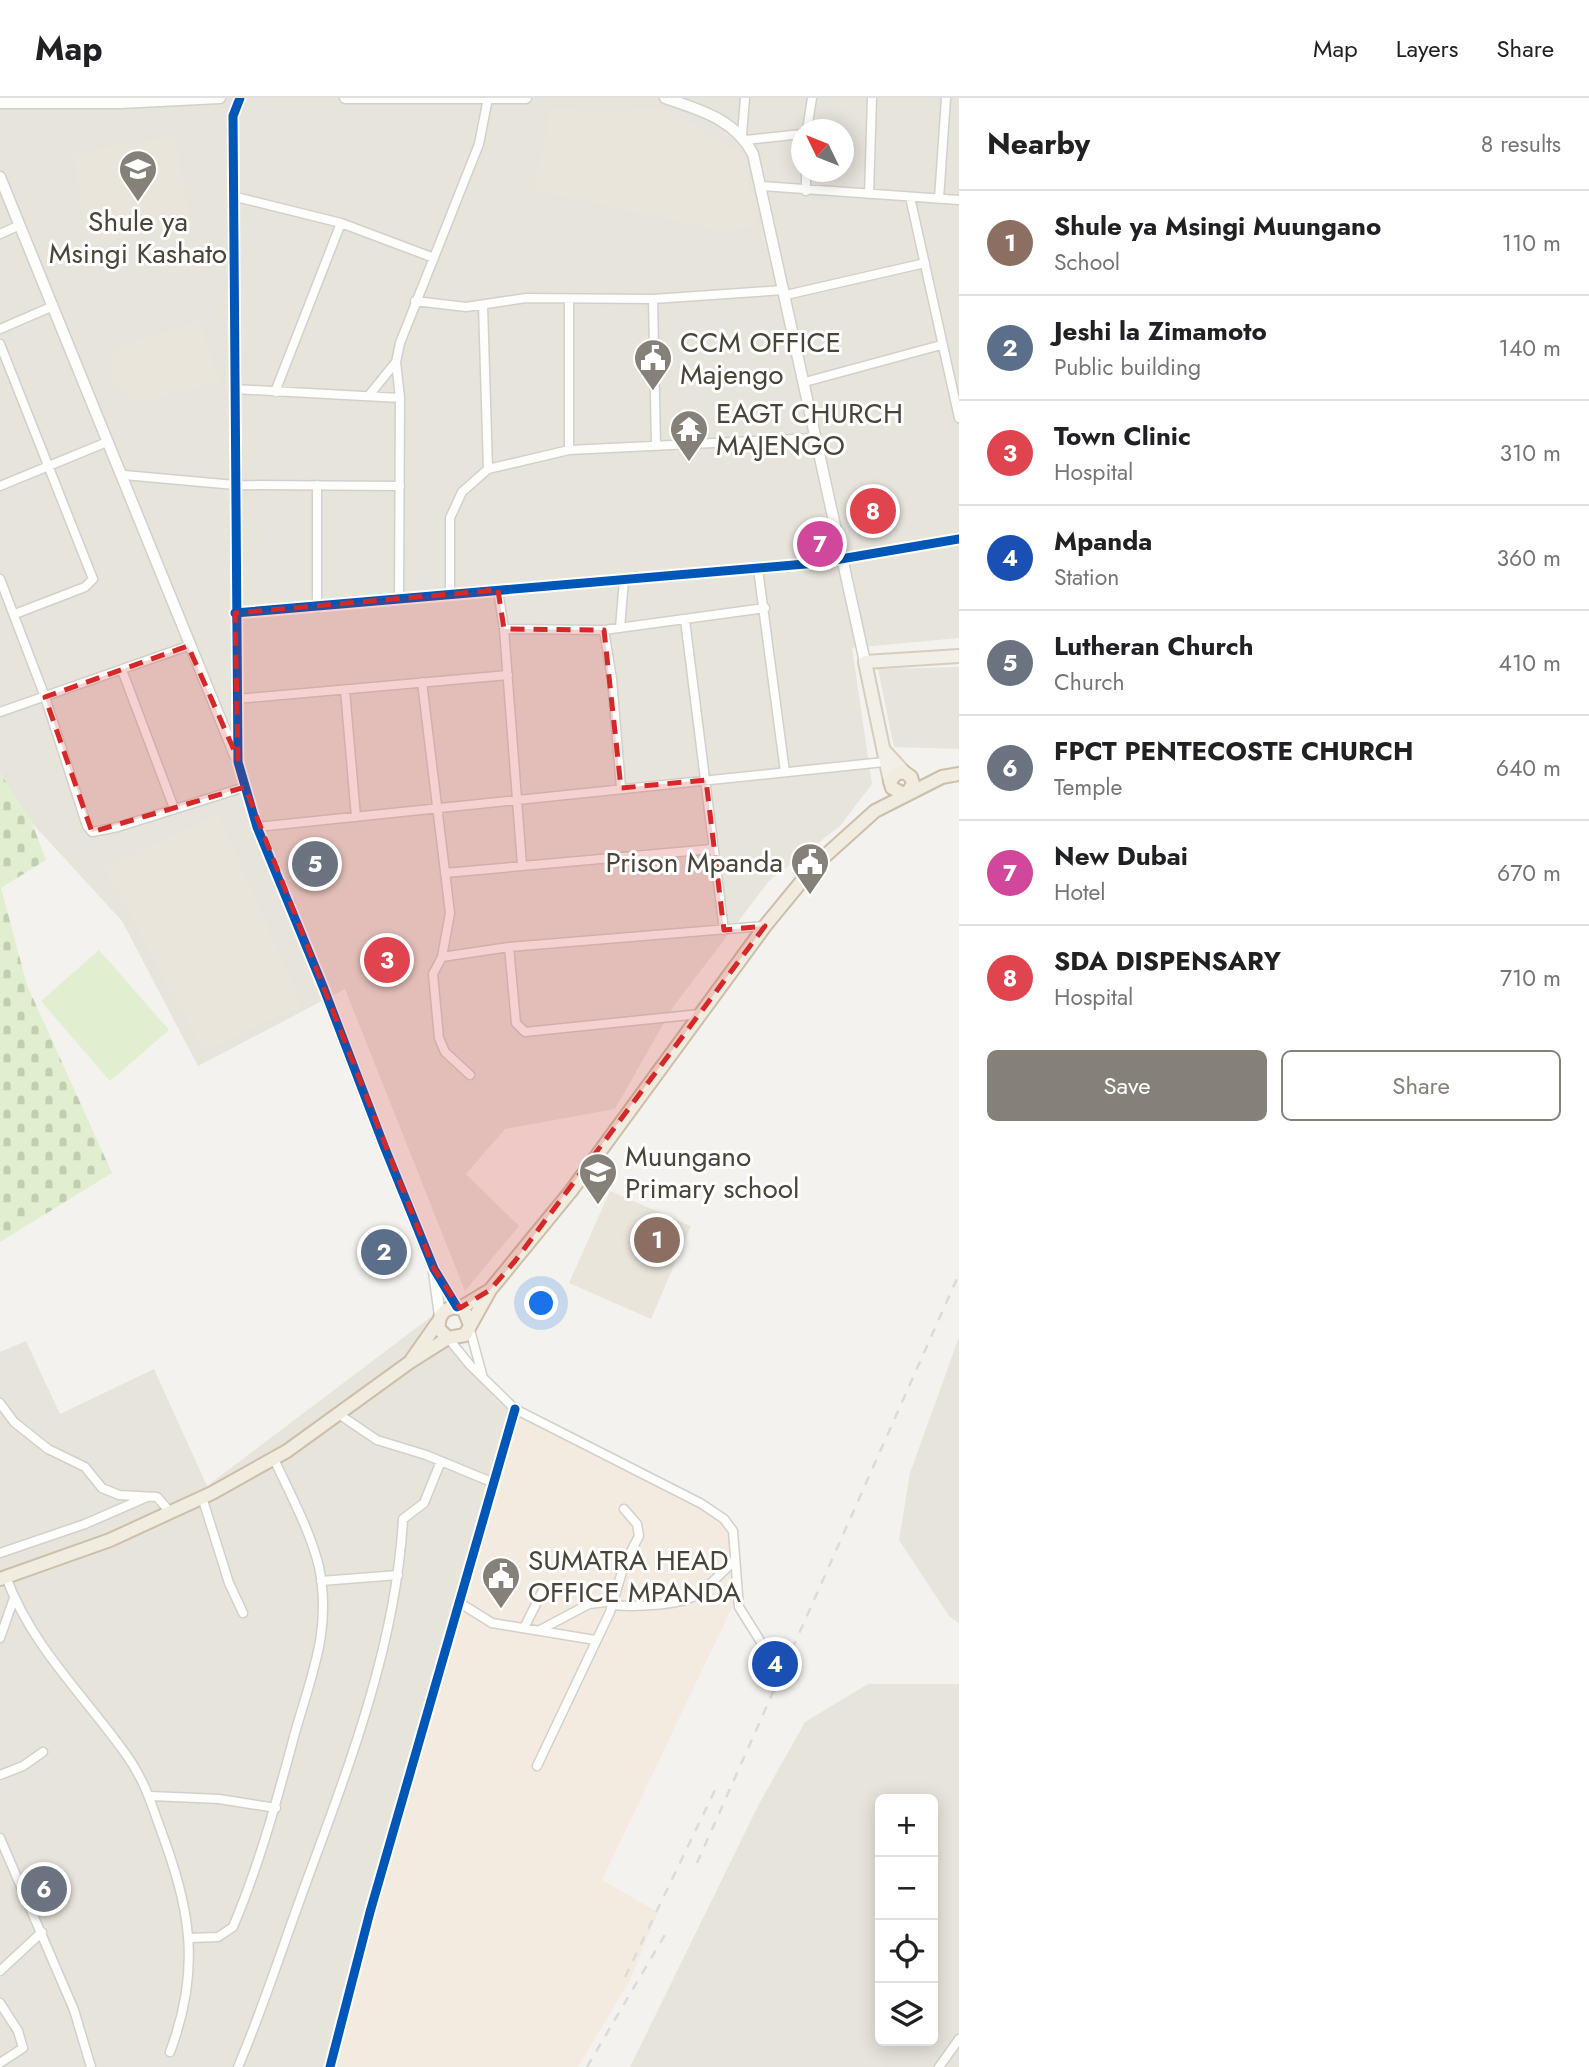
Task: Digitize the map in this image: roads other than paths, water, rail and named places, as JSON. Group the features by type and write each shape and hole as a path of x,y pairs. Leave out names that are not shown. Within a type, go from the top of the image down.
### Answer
{"highway":[{"path":"905,773 913,784 906,793"},
{"path":"875,811 895,774 942,777"},
{"path":"3,1578 99,1545 202,1497 274,1459 340,1415 410,1362 449,1338 460,1338 483,1308 490,1290 571,1191 765,926 815,865 875,811 942,777 959,774"},
{"path":"891,784 894,792 906,793"},
{"path":"410,1362 444,1311 458,1308 490,1290"},
{"path":"458,1308 467,1313 470,1328"},
{"path":"439,1319 439,1329 449,1338"}],"main road":[{"path":"891,784 884,762 865,662 959,656"},
{"path":"882,748 905,773"}],"street":[{"path":"0,103 12,100 223,98 233,116"},
{"path":"238,762 234,388 236,197 233,116 240,98"},
{"path":"345,98 526,98"},
{"path":"665,98 720,119 744,137 753,154 865,662"},
{"path":"744,137 745,98"},
{"path":"809,119 812,98"},
{"path":"869,194 872,98"},
{"path":"939,199 946,98"},
{"path":"399,600 400,398 396,362 404,327 479,144 488,99"},
{"path":"744,137 791,135"},
{"path":"0,177 188,646 238,762 257,827 434,1269 458,1308"},
{"path":"806,182 806,191"},
{"path":"761,186 959,200"},
{"path":"236,197 341,223 434,258"},
{"path":"910,197 959,418"},
{"path":"275,392 341,223"},
{"path":"0,234 20,225"},
{"path":"415,301 466,307 526,298 653,299 785,293 925,263"},
{"path":"569,299 569,450"},
{"path":"653,299 656,445"},
{"path":"483,305 488,469"},
{"path":"0,329 51,307"},
{"path":"0,344 93,579 85,587 15,614"},
{"path":"805,382 941,345"},
{"path":"370,394 396,362"},
{"path":"234,388 275,392 370,394 400,398"},
{"path":"450,594 450,519 462,492 488,469 569,450 817,438"},
{"path":"0,485 107,442"},
{"path":"124,475 235,485 400,486"},
{"path":"317,485 317,608"},
{"path":"235,613 758,569 844,559 959,539"},
{"path":"758,569 785,772"},
{"path":"0,579 45,697 89,829 103,831 245,787"},
{"path":"620,628 624,580"},
{"path":"498,590 504,629 522,865"},
{"path":"504,629 604,630 765,608"},
{"path":"685,620 724,930"},
{"path":"604,630 612,679 621,788"},
{"path":"0,712 188,646"},
{"path":"122,670 174,808"},
{"path":"237,699 508,675"},
{"path":"422,682 435,807 450,913 442,957 433,974 439,1038 445,1052 470,1075"},
{"path":"345,690 356,817"},
{"path":"257,827 884,762"},
{"path":"445,873 712,849"},
{"path":"442,957 509,947 765,926"},
{"path":"509,947 516,1023 525,1032 700,1014"},
{"path":"434,1269 439,1319"},
{"path":"470,1328 483,1377"},
{"path":"449,1338 515,1409 702,1504 724,1519 733,1531 739,1607 764,1647"},
{"path":"1,1409 48,1449 85,1467 102,1488 119,1495 157,1497 171,1513"},
{"path":"330,2067 370,1912 515,1409"},
{"path":"340,1415 366,1434 494,1483"},
{"path":"190,1938 218,1937 233,1927 276,1808 292,1742 319,1661 323,1628 320,1581 311,1543 274,1459"},
{"path":"238,2067 261,2016 306,1881 342,1789 362,1724 398,1574 403,1519 424,1503 441,1461"},
{"path":"0,1553 85,1524 148,1496"},
{"path":"202,1497 229,1583 243,1613"},
{"path":"537,1766 613,1603 624,1565 639,1536 637,1524 624,1509"},
{"path":"538,1630 589,1604 613,1603 631,1607 683,1600 695,1595 734,1561"},
{"path":"320,1581 398,1574"},
{"path":"3,1578 44,1651 124,1752 151,1796 177,1873 190,1938 189,1985 182,2019 170,2052"},
{"path":"524,1628 542,1592"},
{"path":"0,1637 14,1598"},
{"path":"460,1603 492,1623 595,1640"},
{"path":"0,1775 23,1766 43,1752"},
{"path":"151,1796 219,1799 276,1808"},
{"path":"0,1838 74,2011 91,2067"},
{"path":"0,1971 42,1931"},
{"path":"0,2003 18,2031 23,2048 0,2063"},
{"path":"939,2067 959,2039"}],"railway":[{"path":"697,1863 959,1274"},
{"path":"625,1977 715,1790"},
{"path":"587,2067 669,1928"}],"place":[{"name":"Shule ya Msingi Kashato","path":"138,203"},
{"name":"CCM OFFICE Majengo","path":"653,392"},
{"name":"EAGT CHURCH MAJENGO","path":"689,463"},
{"name":"SDA DISPENSARY","path":"873,511"},
{"name":"New Dubai","path":"820,544"},
{"name":"Lutheran Church","path":"315,864"},
{"name":"Prison Mpanda","path":"810,896"},
{"name":"Town Clinic","path":"387,960"},
{"name":"Muungano Primary school","path":"598,1206"},
{"name":"Shule ya Msingi Muungano","path":"657,1240"},
{"name":"Jeshi la Zimamoto","path":"384,1252"},
{"name":"SUMATRA HEAD OFFICE MPANDA","path":"501,1610"},
{"name":"Mpanda","path":"775,1664"},
{"name":"FPCT PENTECOSTE CHURCH","path":"44,1889"}]}
